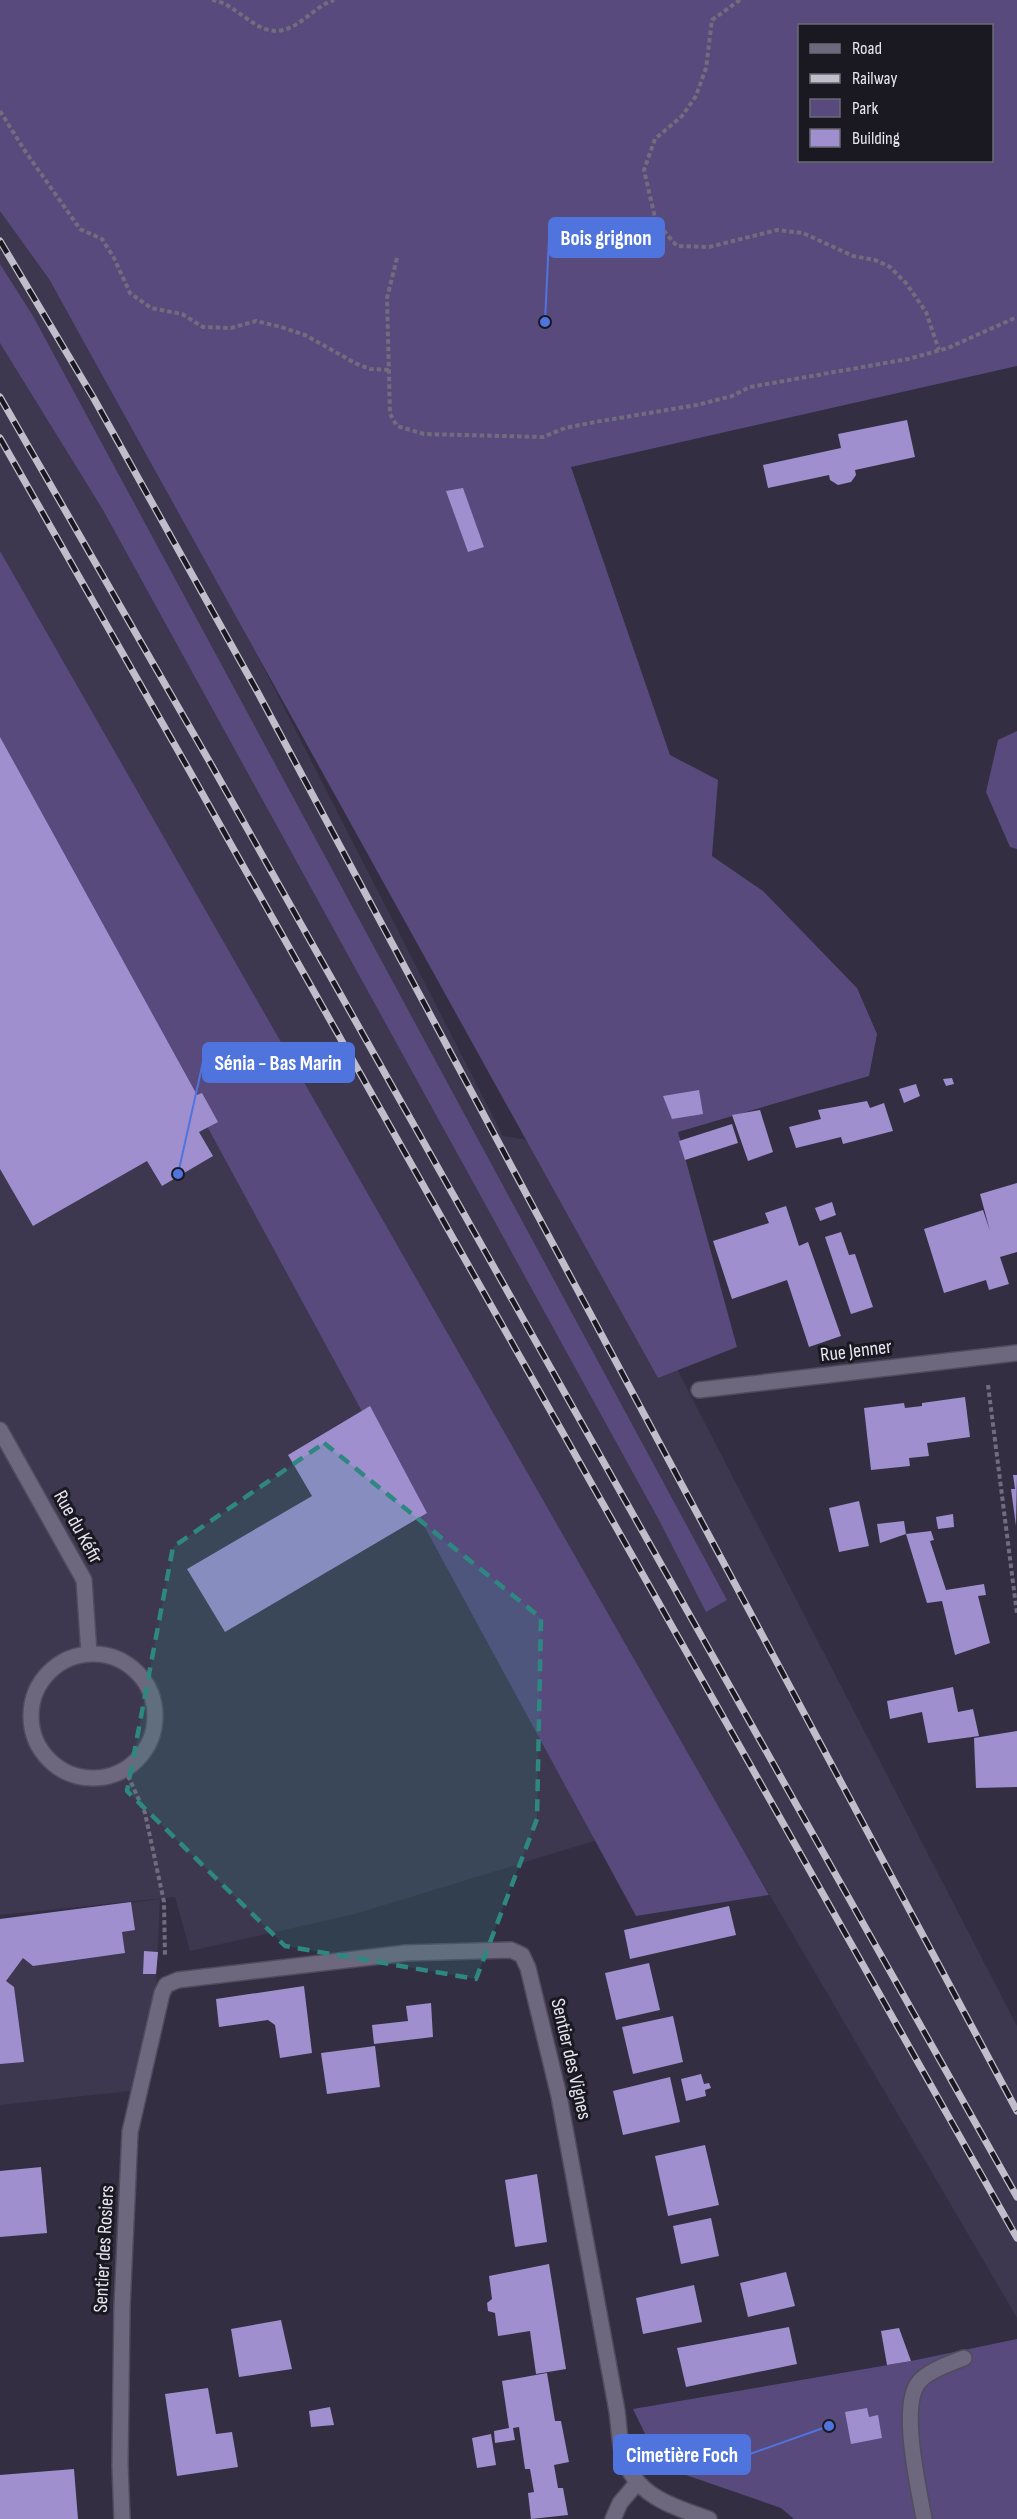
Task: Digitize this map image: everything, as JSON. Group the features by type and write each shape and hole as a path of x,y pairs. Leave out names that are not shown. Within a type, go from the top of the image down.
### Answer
{"street":[{"name":"Rue Jenner","path":"699,1390 1017,1353"},
{"name":"Rue du Kéfir","path":"0,1430 84,1580 89,1653"},
{"path":"89,1653 109,1655 126,1662 142,1676 152,1693 156,1712 154,1731 147,1749 134,1764 125,1769 117,1774 97,1779 77,1777 59,1769 45,1756 34,1739 30,1720 32,1701 40,1682 53,1668 70,1657 89,1653"},
{"name":"Sentier des Vignes","path":"166,1985 178,1980 406,1953 511,1950 522,1955 528,1968 559,2096 617,2411 623,2455 637,2483"},
{"name":"Sentier des Rosiers","path":"122,2519 120,2464 122,2307 130,2132 162,1993 166,1985"},
{"path":"924,2519 909,2421 912,2396 919,2381 943,2366 964,2358"},
{"path":"613,2519 620,2503 637,2483 665,2504 709,2519"}],"path":[{"path":"212,0 221,1 263,29 282,31 310,16 321,4 334,0"},
{"path":"740,0 712,20 706,68 696,96 682,116 655,139 644,170 656,222 677,246 710,247 777,230 803,233 853,256 875,260 891,267 906,283 926,312 939,350"},
{"path":"0,111 24,151 80,229 102,239 114,258 130,293 151,308 182,314 203,327 231,328 256,321 281,327 305,335 357,364 370,369 389,370"},
{"path":"397,258 387,298 390,414 396,426 424,434 543,437 565,428 697,405 732,396 750,387 872,367 939,350 1017,317"},
{"path":"985,1357 1017,1614"},
{"path":"125,1769 145,1813 164,1902 166,1985"}],"highlighted area":[{"path":"324,1443 541,1618 537,1819 476,1979 285,1946 127,1791 173,1547"}],"shaded area":[{"path":"0,206 49,279 227,596 503,1136 561,1145 1017,2026 1017,2318 713,1798 604,1838 355,1914 190,1951 175,1897 0,1915"},
{"path":"160,1899 156,1987 130,2091 0,2105 0,1919"}],"green space":[{"path":"0,0 1017,0 1017,366 571,467 670,755 718,780 712,856 763,891 857,988 877,1034 869,1076 678,1132 737,1347 658,1378 49,279 0,211"},
{"path":"0,264 33,316 727,1600 706,1612 659,1520 103,510 0,343"},
{"path":"0,551 769,1895 636,1916 0,745"},
{"path":"1017,731 1017,849 1010,847 986,792 998,740"},
{"path":"1017,2339 1017,2519 794,2519 781,2508 683,2474 649,2442 633,2409 911,2361"}],"building":[{"path":"907,420 915,457 855,470 856,475 851,482 838,485 830,480 829,475 768,488 763,465 841,448 838,434"},
{"path":"463,488 484,547 468,552 446,491"},
{"path":"0,737 197,1095 202,1093 218,1122 199,1132 213,1156 162,1186 147,1161 33,1226 0,1169"},
{"path":"952,1078 954,1084 946,1086 943,1079"},
{"path":"916,1084 920,1096 904,1103 899,1089"},
{"path":"699,1090 703,1114 672,1119 663,1096"},
{"path":"867,1101 870,1108 884,1103 893,1131 843,1144 841,1137 796,1148 789,1127 821,1119 818,1110"},
{"path":"760,1110 773,1152 748,1161 732,1115"},
{"path":"732,1124 738,1143 685,1160 679,1141"},
{"path":"1017,1183 1017,1252 1000,1257 1009,1284 989,1290 986,1280 944,1293 924,1229 983,1210 990,1231 980,1194"},
{"path":"832,1202 836,1215 820,1221 815,1208"},
{"path":"786,1206 799,1246 808,1242 841,1336 809,1347 787,1280 732,1299 713,1241 769,1223 765,1213"},
{"path":"841,1232 849,1255 855,1254 873,1307 851,1314 825,1237"},
{"path":"965,1397 970,1437 927,1443 929,1456 909,1458 910,1466 871,1470 864,1408 904,1403 905,1408 922,1406 922,1403"},
{"path":"370,1406 427,1513 225,1632 187,1569 312,1496 288,1455"},
{"path":"1013,1475 1017,1475 1016,1526 1011,1489 1015,1489"},
{"path":"859,1501 869,1546 839,1552 829,1508"},
{"path":"953,1514 954,1527 938,1529 936,1517"},
{"path":"904,1521 906,1534 880,1543 877,1524"},
{"path":"931,1531 934,1540 930,1541 946,1590 984,1584 986,1595 978,1596 990,1643 955,1655 942,1601 927,1603 906,1534"},
{"path":"953,1687 958,1712 973,1709 979,1736 928,1743 922,1712 890,1719 887,1701"},
{"path":"1017,1731 1017,1787 976,1788 974,1738"},
{"path":"131,1902 135,1930 122,1932 125,1953 33,1966 23,1958 6,1981 14,1987 24,2062 0,2064 0,1919"},
{"path":"729,1906 736,1935 630,1959 624,1930"},
{"path":"144,1951 158,1952 156,1974 143,1974"},
{"path":"649,1963 660,2010 616,2020 605,1973"},
{"path":"304,1986 312,2053 280,2058 275,2025 268,2020 219,2027 216,1999"},
{"path":"431,2003 433,2037 374,2044 372,2025 408,2021 406,2006"},
{"path":"673,2016 683,2062 633,2074 622,2027"},
{"path":"375,2046 380,2087 327,2094 321,2053"},
{"path":"701,2074 704,2084 709,2083 711,2088 705,2090 706,2096 686,2101 681,2079"},
{"path":"670,2077 680,2122 623,2135 613,2091"},
{"path":"705,2145 719,2205 668,2216 655,2156"},
{"path":"41,2167 47,2233 0,2237 0,2171"},
{"path":"537,2174 547,2242 515,2247 505,2180"},
{"path":"711,2218 719,2256 681,2264 673,2226"},
{"path":"549,2264 566,2369 536,2374 530,2331 498,2336 495,2313 488,2311 487,2303 492,2299 489,2276"},
{"path":"786,2272 795,2306 748,2317 740,2283"},
{"path":"694,2285 702,2322 643,2334 636,2298"},
{"path":"281,2320 292,2369 239,2377 231,2329"},
{"path":"789,2327 797,2364 686,2387 677,2348"},
{"path":"899,2328 911,2361 887,2365 881,2331"},
{"path":"547,2373 555,2421 561,2421 569,2462 554,2465 558,2488 563,2488 568,2515 531,2519 528,2493 534,2492 530,2469 525,2469 519,2427 513,2428 515,2440 495,2443 494,2431 509,2428 502,2381"},
{"path":"208,2388 216,2434 232,2432 238,2467 177,2476 165,2394"},
{"path":"330,2407 334,2425 311,2427 309,2411"},
{"path":"867,2408 869,2417 878,2415 882,2438 851,2444 845,2412"},
{"path":"491,2434 496,2465 477,2468 472,2438"},
{"path":"74,2469 78,2519 0,2519 0,2475"}],"railway":[{"path":"0,241 93,397 257,691 1017,2111"},
{"path":"0,397 212,766 1017,2197"},
{"path":"0,438 1017,2238"}],"place":[{"name":"Bois grignon","path":"545,322"},
{"name":"Sénia - Bas Marin","path":"178,1174"},
{"name":"Cimetière Foch","path":"829,2426"}]}
